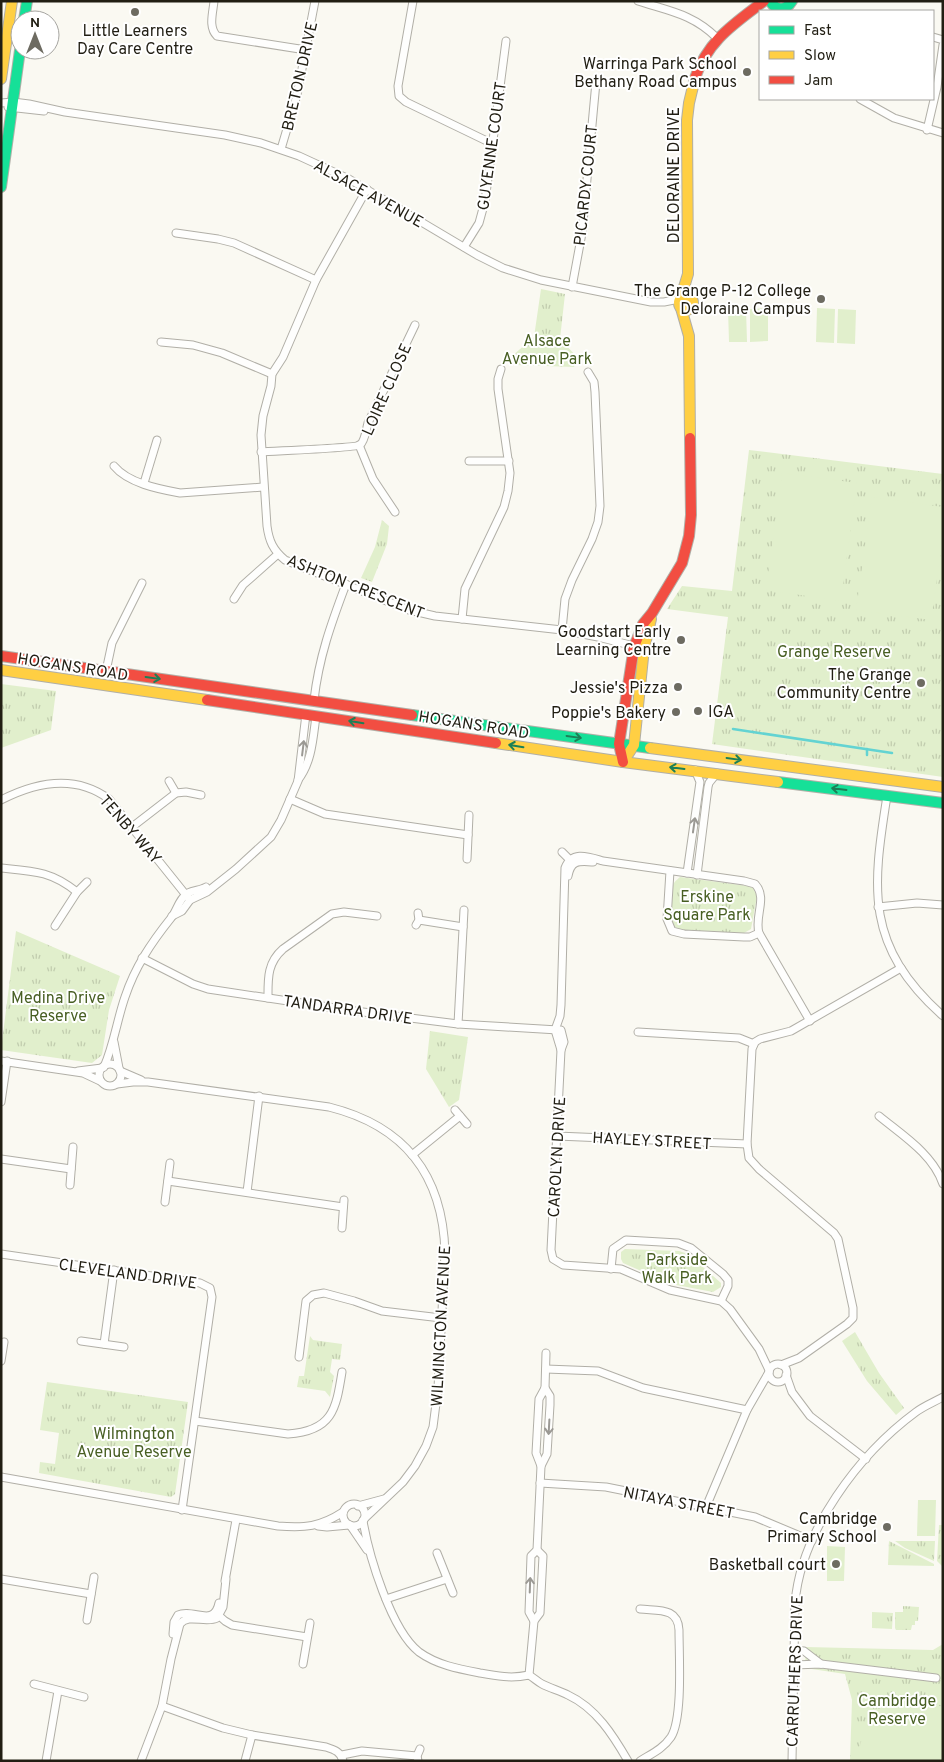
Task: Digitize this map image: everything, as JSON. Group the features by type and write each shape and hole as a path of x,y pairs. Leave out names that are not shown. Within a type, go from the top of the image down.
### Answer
{"street":[{"path":"1,79 12,1"},
{"path":"214,1 211,26 217,36 306,50"},
{"name":"BRETON DRIVE","path":"281,150 294,109 315,1"},
{"path":"414,1 398,86 399,96 406,102 493,144"},
{"path":"638,1 697,21 717,38"},
{"name":"DELORAINE DRIVE","path":"688,327 682,301 687,280 687,107 689,94 699,66 717,38 736,20 760,4 785,9 792,4"},
{"name":"GUYENNE COURT","path":"464,247 479,223 484,207 506,41"},
{"path":"934,100 943,45"},
{"path":"1,187 19,60"},
{"name":"PICARDY COURT","path":"572,286 582,233 596,82"},
{"path":"862,100 894,118 943,134"},
{"path":"927,130 934,100"},
{"name":"ALSACE AVENUE","path":"1,104 225,135 281,150 331,170 367,189 489,261 515,272 529,277 651,302 682,301"},
{"name":"ASHTON CRESCENT","path":"367,189 316,280 282,357 272,374 261,435 263,487 268,538 272,546 285,560 409,610 435,616 562,630 639,647"},
{"path":"176,233 234,243 316,280"},
{"name":"DELORAINE DRIVE","path":"619,744 628,684 639,647 643,624 652,613 678,570 689,536 691,515 688,327 691,308 686,310 682,301"},
{"name":"LOIRE CLOSE","path":"262,452 359,446 364,440 368,424 415,325"},
{"path":"161,342 193,345 222,353 272,374"},
{"path":"462,619 463,600 468,582 504,507 510,473 498,389 501,369"},
{"path":"562,630 565,598 592,539 598,522 600,506 595,392 594,382 588,372"},
{"path":"144,483 157,440"},
{"path":"359,446 373,479 395,512"},
{"path":"470,461 509,461"},
{"path":"114,466 125,476 180,493 263,487"},
{"path":"234,599 243,585 278,554"},
{"path":"106,671 112,643 142,583"},
{"path":"100,1081 99,1074 114,1039 125,997 142,958 160,930 172,916 182,911 188,897 207,892 214,884 236,869 271,837 281,820 298,781 306,771 310,755 311,715 319,665 325,641 346,584"},
{"name":"DELORAINE DRIVE","path":"634,745 639,685 639,647"},
{"name":"HOGANS ROAD","path":"1,656 619,744 943,787"},
{"name":"HOGANS ROAD","path":"1,670 623,762 943,803"},
{"path":"628,684 639,685"},
{"path":"619,744 623,762"},
{"path":"623,762 634,745"},
{"path":"687,873 700,782 695,770"},
{"path":"696,875 708,787 717,774"},
{"path":"890,780 876,886 882,928 901,968 924,999 943,1016"},
{"path":"168,781 176,793"},
{"name":"TENBY WAY","path":"1,800 39,785 59,782 73,783 91,788 103,795 132,827 188,897"},
{"path":"930,786 930,801"},
{"path":"132,827 176,793 186,792 201,795"},
{"path":"290,799 324,814 468,835"},
{"path":"466,859 469,815"},
{"path":"562,852 571,862 581,856 755,884 761,894 759,933 810,1021"},
{"name":"CAROLYN DRIVE","path":"571,862 565,868 561,1005 563,1020 558,1030 564,1042 561,1050 551,1250 553,1259 557,1263 567,1266 611,1269"},
{"path":"1,868 45,873 58,878 77,892"},
{"path":"670,871 667,919 672,931 684,934 744,937 750,937 759,933"},
{"path":"55,926 77,892 87,882"},
{"path":"878,907 917,902 943,904"},
{"path":"458,1024 464,910"},
{"path":"268,998 270,966 282,949 326,917 337,912 377,916"},
{"path":"418,919 463,926"},
{"name":"TANDARRA DRIVE","path":"142,958 193,984 208,989 458,1024 558,1030"},
{"path":"758,1388 783,1380 786,1373 799,1358 853,1318 853,1308 841,1249 834,1233 752,1163 747,1153 751,1056 754,1044 760,1039 791,1031 901,968"},
{"path":"638,1032 739,1038 754,1044"},
{"path":"1,1102 4,1061 83,1073 108,1086 117,1084 121,1079 114,1039"},
{"path":"73,1071 112,1064 120,1070"},
{"name":"WILMINGTON AVENUE","path":"120,1070 148,1082"},
{"name":"WILMINGTON AVENUE","path":"117,1084 148,1082 259,1096 350,1112 389,1133 412,1155 429,1179 437,1196 445,1232 445,1270 438,1388 433,1427 426,1446 403,1482 363,1520"},
{"path":"247,1192 259,1096"},
{"path":"454,1110 467,1124"},
{"path":"412,1155 460,1116"},
{"path":"879,1116 924,1155 936,1168 943,1184"},
{"name":"HAYLEY STREET","path":"557,1136 747,1144"},
{"path":"70,1186 73,1147"},
{"path":"1,1159 71,1169"},
{"path":"165,1202 170,1162"},
{"path":"168,1181 344,1203 342,1228"},
{"path":"721,1301 728,1286 726,1276 691,1248 678,1243 626,1240 613,1249 611,1269 630,1272 670,1290 721,1301 759,1349 771,1379 792,1392 810,1416 866,1459"},
{"name":"CLEVELAND DRIVE","path":"1,1254 200,1283 207,1285 211,1289 212,1297 182,1510"},
{"path":"104,1344 114,1270"},
{"path":"299,1357 306,1301 313,1294 336,1296 382,1311 441,1318"},
{"path":"81,1341 124,1347"},
{"path":"1,1361 4,1342"},
{"path":"759,1349 780,1364 786,1373 792,1392"},
{"path":"534,1621 529,1612 532,1556 537,1550 541,1466 536,1453 539,1399 545,1388 546,1353"},
{"path":"706,1507 758,1388 773,1366 799,1358"},
{"path":"546,1369 598,1371 643,1388 747,1410"},
{"path":"195,1421 288,1434 303,1433 327,1420 338,1401 342,1372"},
{"path":"541,1466 548,1454 550,1396 545,1388"},
{"name":"CARRUTHERS DRIVE","path":"792,1761 796,1591 804,1558 829,1508 882,1440 918,1411 943,1397"},
{"path":"1,1477 236,1520 301,1528 329,1521 350,1506 358,1506 363,1510 369,1553 386,1598 397,1624 411,1645 429,1658 451,1667 513,1678 529,1676 539,1683 568,1695 581,1703 601,1721 610,1731 628,1761"},
{"name":"NITAYA STREET","path":"540,1483 598,1486 706,1507 762,1519 812,1541"},
{"name":"WILMINGTON AVENUE","path":"358,1506 384,1498"},
{"path":"343,1512 344,1519 369,1553"},
{"path":"217,1615 226,1579 236,1520"},
{"path":"315,1525 327,1527 357,1525 363,1520"},
{"path":"529,1676 534,1621 540,1613 543,1556 537,1550"},
{"path":"438,1553 453,1593"},
{"path":"87,1620 94,1577"},
{"path":"1,1579 91,1594"},
{"path":"386,1598 447,1579"},
{"path":"640,1609 665,1612 675,1615 679,1620 678,1711 676,1725 661,1749 640,1761"},
{"path":"143,1758 162,1706 171,1659 174,1622 178,1615 185,1613 208,1616 217,1615 232,1625 307,1638"},
{"path":"303,1664 310,1623"},
{"path":"794,1650 808,1653 821,1664"},
{"path":"794,1666 821,1664 936,1678"},
{"path":"34,1684 84,1697"},
{"path":"46,1761 58,1691"},
{"path":"162,1706 223,1728 252,1735 326,1747 338,1752 342,1758 362,1751 418,1755"},
{"path":"245,1761 252,1735"}],"green space":[{"name":"Alsace Avenue Park","path":"541,289 565,294 560,339 579,359 574,367 516,365 512,356 534,337"},
{"path":"768,308 768,341 750,342 750,309"},
{"path":"817,308 835,309 834,343 816,342"},
{"path":"728,309 746,309 747,342 729,342"},
{"path":"838,309 856,310 855,344 837,343"},
{"name":"Grange Reserve","path":"749,450 943,474 943,777 712,744 728,617 667,609 682,586 732,591"},
{"path":"782,473 857,483 841,601 766,590"},
{"path":"872,497 943,507 943,539 931,620 856,610"},
{"path":"382,520 389,526 387,544 372,582 361,578 375,547"},
{"path":"1,684 56,691 51,730 1,748"},
{"name":"Erskine Square Park","path":"680,877 753,888 757,896 751,929 744,933 680,930 675,927 671,912 672,892 674,883"},
{"name":"Medina Drive Reserve","path":"16,931 120,976 109,1010 102,1055 92,1063 1,1050"},
{"path":"430,1031 468,1037 459,1100 449,1107 426,1069"},
{"name":"Parkside Walk Park","path":"625,1249 679,1251 688,1254 721,1283 721,1287 713,1292 671,1284 623,1263 621,1252"},
{"path":"855,1332 879,1373 904,1408 896,1415 867,1381 842,1341"},
{"path":"310,1336 313,1340 342,1344 340,1360 332,1359 330,1372 334,1376 330,1397 325,1391 297,1387 299,1376 304,1376"},
{"name":"Wilmington Avenue Reserve","path":"47,1382 188,1402 175,1494 171,1497 39,1473 40,1462 55,1464 59,1433 40,1430"},
{"path":"918,1500 936,1500 935,1536 917,1536"},
{"path":"939,1525 943,1525 943,1567 937,1561"},
{"path":"889,1541 934,1564 934,1566 888,1565"},
{"path":"895,1541 935,1541 934,1561 905,1548"},
{"name":"Basketball court","path":"827,1546 845,1547 844,1581 827,1581"},
{"path":"903,1606 919,1607 918,1621 915,1621 915,1625 912,1625 911,1630 896,1630 895,1628 895,1612 903,1612"},
{"path":"872,1612 893,1613 892,1629 872,1628"},
{"name":"Cambridge Reserve","path":"943,1644 943,1761 850,1761 852,1700 845,1674 805,1668 806,1647 933,1650"},
{"path":"904,1702 925,1702 943,1707 943,1761 857,1761 862,1739 870,1723 884,1712"}],"waterway":[{"path":"733,729 892,753"},
{"path":"867,749 867,755"}],"traffic: fast":[{"path":"26,10 27,1"},
{"path":"770,1 778,8 787,7 792,1"},
{"path":"1,187 19,60"},
{"path":"412,715 650,748"},
{"path":"778,782 943,803"}],"traffic: slow":[{"path":"1,79 12,1"},
{"path":"681,297 688,274 687,120 695,78"},
{"path":"683,296 689,296 693,303 689,310 683,310 679,306 679,300 683,296"},
{"path":"681,308 689,336 690,438"},
{"path":"623,762 634,745 644,648 651,619"},
{"path":"1,670 207,700"},
{"path":"496,743 778,782"},
{"path":"650,748 943,787"}],"traffic: jam":[{"path":"695,78 707,53 723,34 764,1"},
{"path":"623,762 619,744 634,647 643,624 652,613 682,563 689,536 691,515 690,438"},
{"path":"1,656 412,715"},
{"path":"207,700 496,743"}],"place":[{"name":"Little Learners Day Care Centre","path":"135,12"},
{"name":"Warringa Park School Bethany Road Campus","path":"747,72"},
{"name":"The Grange P-12 College Deloraine Campus","path":"821,299"},
{"name":"Goodstart Early Learning Centre","path":"681,640"},
{"name":"The Grange Community Centre","path":"921,683"},
{"name":"Jessie's Pizza","path":"678,687"},
{"name":"IGA","path":"698,711"},
{"name":"Poppie's Bakery","path":"676,712"},
{"name":"Cambridge Primary School","path":"887,1527"},
{"name":"Basketball court","path":"836,1564"}]}
